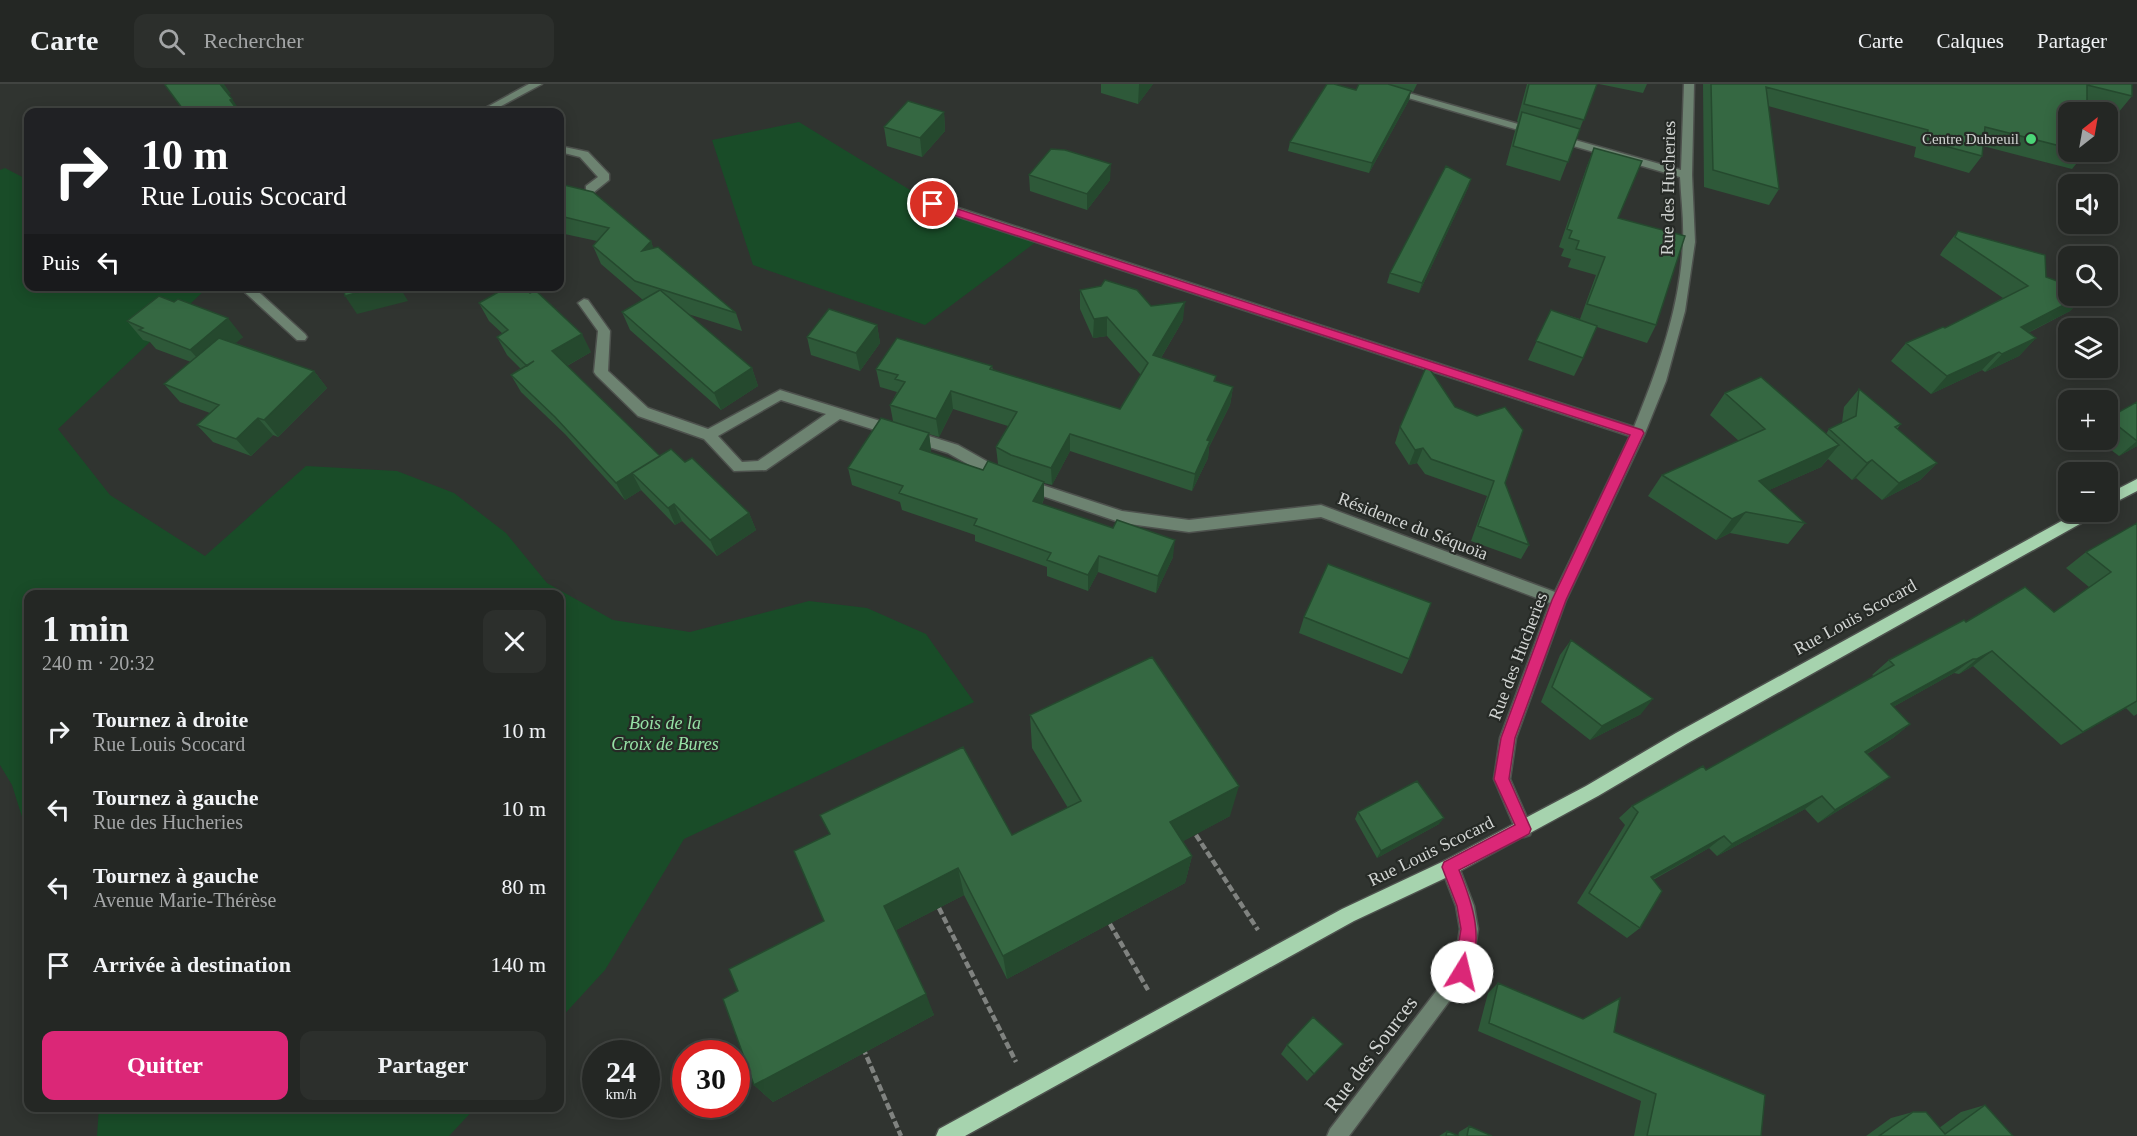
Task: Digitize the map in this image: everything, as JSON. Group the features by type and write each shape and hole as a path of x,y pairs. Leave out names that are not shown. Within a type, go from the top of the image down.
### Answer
{"main road":[{"path":"2118,495 2137,484"},
{"name":"Rue Louis Scocard","path":"946,1136 1348,915 1524,829 2071,522"}],"street":[{"path":"491,108 537,84"},
{"path":"1365,84 1686,175"},
{"name":"Rue des Hucheries","path":"1524,829 1502,779 1508,738 1559,600 1638,433 1659,381 1679,311 1689,242 1686,175 1689,84"},
{"path":"564,150 584,154 605,177 590,189"},
{"path":"933,204 1638,433"},
{"path":"250,291 301,337"},
{"path":"584,303 604,331 601,372 643,412 710,435 739,467 761,466 838,413"},
{"name":"Résidence du Séquoïa","path":"710,435 780,395 953,449 1006,478 1122,517 1189,526 1321,512 1559,600"},
{"name":"Rue des Sources","path":"1337,1136 1462,972 1469,929 1465,906 1450,867"}],"path":[{"path":"1196,834 1275,956"},
{"path":"939,908 1030,1089"},
{"path":"1110,924 1163,1016"},
{"path":"860,1041 900,1136"}],"green space":[{"path":"799,122 933,204 1040,239 925,325 753,265 712,140"},
{"name":"Bois de la Croix de Bures","path":"5,168 24,178 24,291 204,291 58,429 110,495 205,556 306,466 397,471 454,493 506,533 547,583 559,590 24,590 24,823 12,785 0,765 0,170"},
{"name":"Bois de la Croix de Bures","path":"564,593 613,620 690,632 809,601 867,608 926,634 974,702 684,839 605,970 564,1015"},
{"path":"99,1112 471,1112 449,1136 97,1136"}],"building":[{"path":"220,84 236,108 182,108 165,85"},
{"path":"1327,84 1356,90 1359,84 1388,84 1411,91 1372,163 1290,142"},
{"path":"1529,84 1597,84 1584,120 1524,104"},
{"path":"1711,84 2132,84 2132,96 2087,85 2087,102 2058,102 2058,145 1985,127 1982,156 1926,141 1928,130 1766,87 1779,189 1713,170"},
{"path":"908,101 944,112 920,138 884,127"},
{"path":"1522,112 1580,129 1568,162 1513,146"},
{"path":"1594,148 1642,161 1618,218 1685,236 1656,325 1587,304 1605,257 1576,249 1579,241 1569,238 1572,231 1567,229"},
{"path":"1051,149 1065,150 1111,164 1087,194 1029,175"},
{"path":"1446,166 1471,179 1422,283 1390,273"},
{"path":"564,185 593,192 651,241 642,251 658,247 736,313 635,281 593,246 609,228 564,217"},
{"path":"1958,231 2045,255 2046,277 2058,281 2058,306 2062,306 2021,327 2036,338 1947,376 1906,343 1945,328 2028,286 1955,237"},
{"path":"1105,280 1137,290 1151,306 1185,302 1153,355 1216,376 1214,381 1233,387 1207,440 1210,441 1195,474 1070,434 1051,468 1011,455 996,447 1017,412 951,391 936,419 890,405 905,382 895,379 898,375 876,369 897,338 992,366 990,369 1120,409 1148,363 1107,317 1094,319 1080,290 1101,286"},
{"path":"660,290 752,368 714,393 622,312"},
{"path":"344,291 363,291 345,296"},
{"path":"500,291 528,291 530,293 536,291 582,334 552,351 660,456 616,483 555,417 511,375 527,366 497,337 508,330 479,303"},
{"path":"159,296 174,302 178,299 228,318 190,350 139,330 143,328 127,321"},
{"path":"829,309 877,325 856,353 807,337"},
{"path":"1551,310 1597,326 1583,358 1536,341"},
{"path":"219,338 314,371 264,420 258,418 236,439 197,425 219,405 164,384"},
{"path":"1427,365 1455,407 1477,416 1505,407 1523,430 1505,483 1529,545 1478,526 1494,481 1431,459 1423,448 1415,450 1400,427"},
{"path":"1761,377 1839,445 1759,481 1805,523 1746,512 1732,519 1662,475 1765,429 1725,393"},
{"path":"1859,389 1901,424 1895,427 1937,463 1899,483 1872,460 1867,463 1829,429 1856,416"},
{"path":"2137,402 2137,441 2118,426 2118,412"},
{"path":"881,418 929,433 920,449 983,470 988,461 1044,482 1033,501 1113,528 1117,520 1175,540 1158,576 1099,556 1088,575 1047,560 1051,553 974,525 977,519 899,493 903,486 848,468"},
{"path":"671,449 685,462 692,458 749,513 710,540 674,504 668,508 632,473"},
{"path":"2137,523 2137,701 2083,732 1992,651 1891,704 1910,724 1865,752 1890,777 1835,810 1822,796 1732,844 1724,836 1651,877 1662,891 1640,928 1589,893 1638,812 1632,806 1703,766 1706,770 1894,665 1889,660 1964,620 1966,622 2025,587 2054,612 2111,572 2086,552"},
{"path":"1328,564 1431,603 1409,659 1304,617"},
{"path":"1571,640 1653,699 1602,726 1552,687"},
{"path":"1152,657 1239,786 1170,822 1192,856 1003,956 958,868 884,906 926,994 754,1085 750,1074 750,1040 738,1040 723,999 738,991 729,969 824,921 794,851 830,834 820,815 963,747 1012,835 1081,801 1030,715"},
{"path":"1417,781 1444,818 1381,851 1358,812"},
{"path":"1498,983 1583,1019 1620,998 1614,1032 1765,1095 1761,1136 1647,1136 1656,1094 1489,1023"},
{"path":"1313,1017 1343,1044 1314,1074 1287,1045"},
{"path":"1985,1105 2013,1136 1879,1136 1913,1112 1926,1112 1945,1134"},
{"path":"1469,1126 1492,1136 1467,1136"},
{"path":"1447,1131 1459,1136 1446,1136"}],"place":[{"name":"Centre Dubreuil","path":"2031,139"}],"route":[{"path":"933,204 1638,433 1559,600 1508,738 1502,779 1524,829 1450,867 1465,906 1469,929 1462,972"}]}
